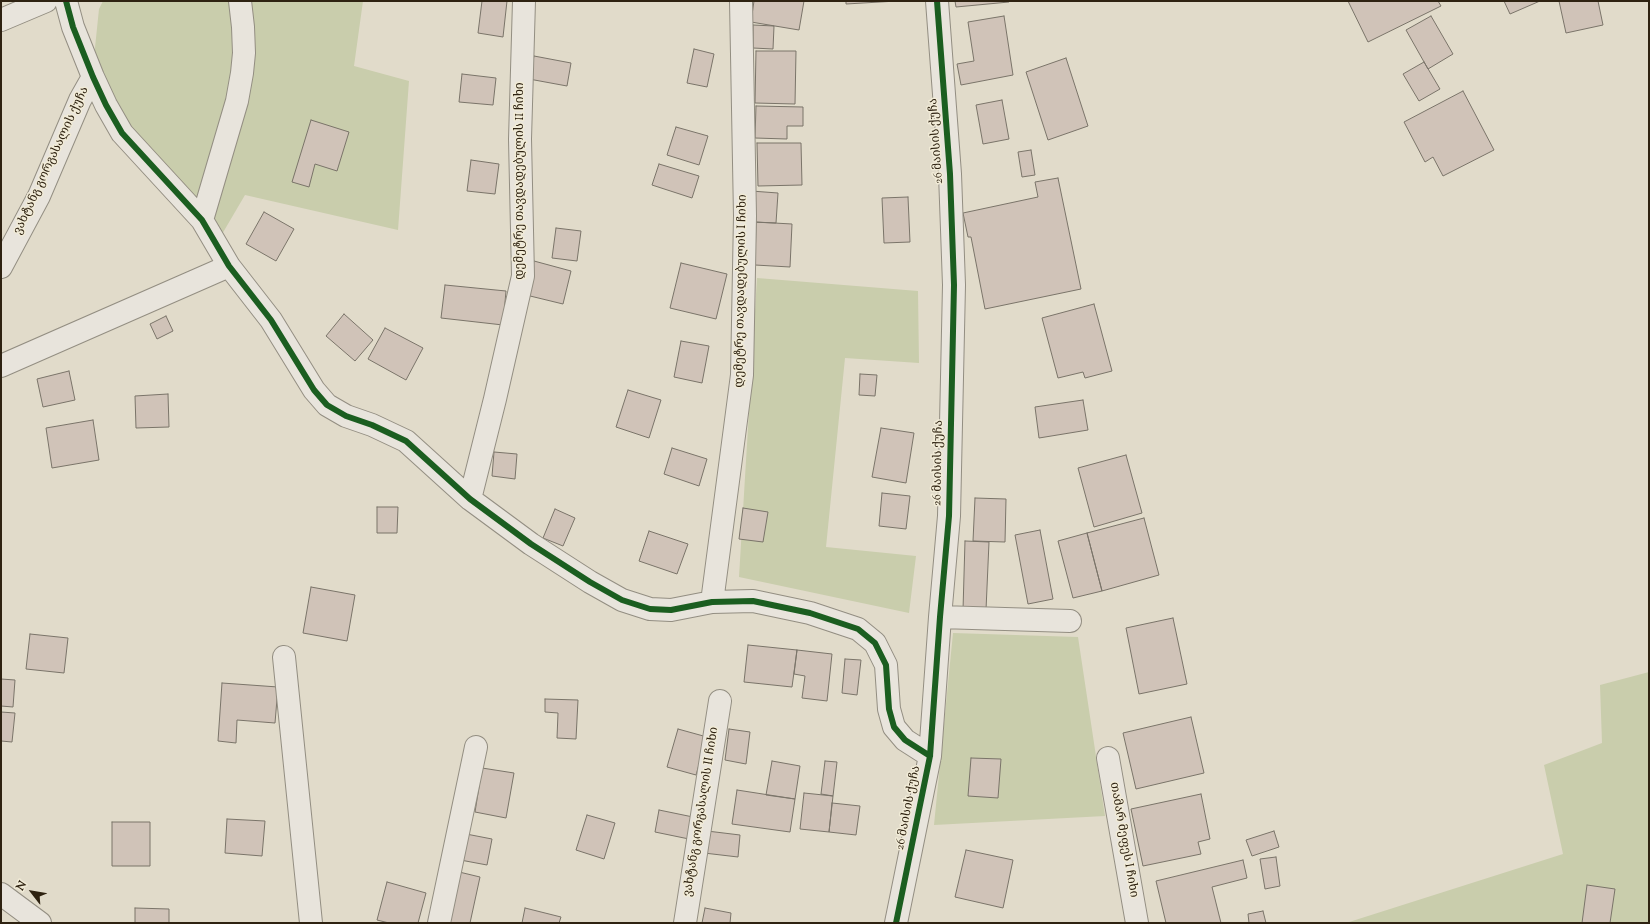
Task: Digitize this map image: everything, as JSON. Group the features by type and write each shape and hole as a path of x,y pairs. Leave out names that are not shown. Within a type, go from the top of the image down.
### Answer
{"street":[{"path":"1,20 46,1"},
{"path":"66,1 73,27 93,77 106,106 122,133 202,220 229,266 271,320 314,390 327,405 346,416 372,425 406,441 470,499 531,544 590,582 622,600 650,609 671,610 712,602 753,601 810,613 858,629 875,643 886,665 889,709 894,727 905,740 930,756"},
{"path":"202,220 237,101 242,73 244,40 240,1"},
{"name":"დემეტრე თავდადებულის II ჩიხი","path":"470,499 523,276 520,139 524,1"},
{"name":"დემეტრე თავდადებულის I ჩიხი","path":"712,602 742,375 745,216 741,1"},
{"name":"26 მაისის ქუჩა","path":"896,923 930,756 949,516 954,285 950,174 937,1"},
{"name":"ვახტანგ გორგასალის ქუჩა","path":"1,267 39,196 80,100 93,77"},
{"path":"1,366 229,266"},
{"path":"940,617 1070,621"},
{"path":"284,657 311,923"},
{"name":"ვახტანგ გორგასალის II ჩიხი","path":"685,923 720,702"},
{"path":"439,923 476,747"},
{"name":"თამარ მეფეს I ჩიხი","path":"1108,758 1137,923"},
{"path":"1,894 40,923"}],"green space":[{"path":"103,1 363,1 354,66 409,81 398,230 245,195 218,241 178,179 101,93 93,67 99,9"},
{"path":"757,278 918,291 919,363 845,358 826,547 916,556 909,613 739,577"},
{"path":"953,633 1078,637 1105,816 934,825"},
{"path":"1649,672 1649,923 1346,923 1563,854 1544,765 1602,743 1600,685"}],"building":[{"path":"482,1 507,1 503,37 478,33"},
{"path":"754,1 804,1 799,30 751,22"},
{"path":"846,1 897,1 846,4"},
{"path":"955,1 1009,1 1009,2 956,7"},
{"path":"1348,1 1438,1 1441,6 1368,42"},
{"path":"1504,1 1540,1 1510,14"},
{"path":"1559,1 1598,1 1603,25 1566,33"},
{"path":"1004,16 1013,75 961,85 957,64 974,61 968,22"},
{"path":"1431,16 1453,54 1428,69 1406,30"},
{"path":"753,25 774,26 773,49 753,48"},
{"path":"694,49 714,54 707,87 687,83"},
{"path":"756,51 796,51 795,104 755,103"},
{"path":"534,56 571,63 567,86 529,79"},
{"path":"1066,58 1088,126 1048,140 1026,72"},
{"path":"1424,62 1440,89 1419,101 1403,74"},
{"path":"462,74 496,78 493,105 459,102"},
{"path":"1463,91 1494,150 1443,176 1433,157 1425,162 1404,122"},
{"path":"1002,100 1009,139 983,144 976,105"},
{"path":"756,106 803,107 803,126 787,126 787,139 755,138"},
{"path":"311,120 349,132 337,171 315,164 309,187 292,182"},
{"path":"676,127 708,136 699,165 667,155"},
{"path":"757,143 801,143 802,185 758,186"},
{"path":"1031,150 1035,175 1022,177 1018,152"},
{"path":"471,160 499,164 495,194 467,191"},
{"path":"659,164 699,176 692,198 652,185"},
{"path":"1058,178 1081,289 985,309 971,237 968,237 963,213 1038,197 1035,182"},
{"path":"751,191 778,193 776,223 750,222"},
{"path":"908,197 910,242 884,243 882,198"},
{"path":"264,212 294,229 276,261 246,244"},
{"path":"756,222 792,224 790,267 755,265"},
{"path":"556,228 581,231 577,261 552,258"},
{"path":"534,261 571,271 563,304 526,295"},
{"path":"681,263 727,274 716,319 670,308"},
{"path":"445,285 506,291 503,325 441,318"},
{"path":"1094,304 1112,371 1085,378 1083,372 1058,378 1042,318"},
{"path":"344,314 373,340 355,361 326,336"},
{"path":"166,316 173,331 157,339 150,324"},
{"path":"385,328 423,348 406,380 368,359"},
{"path":"681,341 709,346 702,383 674,377"},
{"path":"69,371 75,400 43,407 37,379"},
{"path":"860,374 877,375 875,396 859,395"},
{"path":"628,390 661,400 649,438 616,427"},
{"path":"168,394 169,427 136,428 135,396"},
{"path":"1083,400 1088,430 1039,438 1035,407"},
{"path":"93,420 99,460 52,468 46,428"},
{"path":"881,428 914,433 906,483 872,477"},
{"path":"672,448 707,459 699,486 664,474"},
{"path":"494,452 517,454 515,479 492,476"},
{"path":"1126,455 1142,513 1094,527 1078,468"},
{"path":"882,493 910,496 906,529 879,526"},
{"path":"975,498 1006,499 1005,542 973,541"},
{"path":"377,507 398,507 397,533 377,533"},
{"path":"743,508 768,512 763,542 739,539"},
{"path":"555,509 575,518 563,546 543,538"},
{"path":"1144,518 1159,575 1102,591 1087,533"},
{"path":"1040,530 1053,599 1028,604 1015,535"},
{"path":"649,531 688,544 677,574 639,561"},
{"path":"1087,533 1102,591 1073,598 1058,541"},
{"path":"965,541 989,542 986,610 963,610"},
{"path":"311,587 355,595 347,641 303,633"},
{"path":"1173,618 1187,684 1139,694 1126,628"},
{"path":"30,634 68,638 64,673 26,669"},
{"path":"748,645 797,650 792,687 744,682"},
{"path":"797,650 832,654 827,701 802,698 805,676 794,674"},
{"path":"845,659 861,660 857,695 842,693"},
{"path":"1,679 15,680 13,707 1,706"},
{"path":"222,683 278,687 275,723 237,720 236,743 218,741"},
{"path":"545,699 578,700 576,739 557,738 558,713 545,712"},
{"path":"1,712 15,713 12,742 1,741"},
{"path":"1191,717 1204,773 1136,789 1123,733"},
{"path":"678,729 707,737 696,775 667,767"},
{"path":"729,729 750,732 746,764 725,760"},
{"path":"971,758 1001,759 998,798 968,796"},
{"path":"772,761 800,766 795,799 766,795"},
{"path":"825,761 837,762 833,796 821,794"},
{"path":"482,768 514,773 506,818 475,812"},
{"path":"737,790 795,799 790,832 732,824"},
{"path":"804,793 833,796 829,832 800,829"},
{"path":"1201,794 1210,839 1198,842 1201,854 1143,866 1131,809"},
{"path":"832,803 860,806 856,835 829,832"},
{"path":"659,810 693,817 689,839 655,832"},
{"path":"587,815 615,823 604,859 576,850"},
{"path":"227,819 265,821 262,856 225,853"},
{"path":"112,822 150,822 150,866 112,866"},
{"path":"707,831 740,835 738,857 704,853"},
{"path":"1274,831 1279,847 1252,856 1246,840"},
{"path":"461,833 492,839 487,865 455,859"},
{"path":"966,850 1013,860 1003,908 955,897"},
{"path":"1276,857 1280,886 1265,889 1260,859"},
{"path":"1243,860 1247,878 1212,887 1221,923 1166,923 1156,881"},
{"path":"455,871 480,877 470,923 443,923"},
{"path":"387,882 426,893 418,923 389,923 377,920"},
{"path":"1587,885 1615,889 1610,923 1582,923"},
{"path":"135,908 169,909 169,923 135,923"},
{"path":"525,908 561,917 559,923 522,923"},
{"path":"705,908 731,913 730,923 702,923"},
{"path":"1263,911 1266,923 1249,923 1248,914"}],"cycle path":[{"path":"66,1 73,27 93,77 106,105 122,133 202,220 229,266 271,320 314,390 327,405 346,416 372,425 406,441 470,499 531,544 590,582 622,600 650,609 671,610 712,602 753,601 810,613 858,629 875,643 886,665 889,709 894,727 905,740 930,756"},
{"path":"896,923 930,756 949,516 954,285 950,174 937,1"}]}
